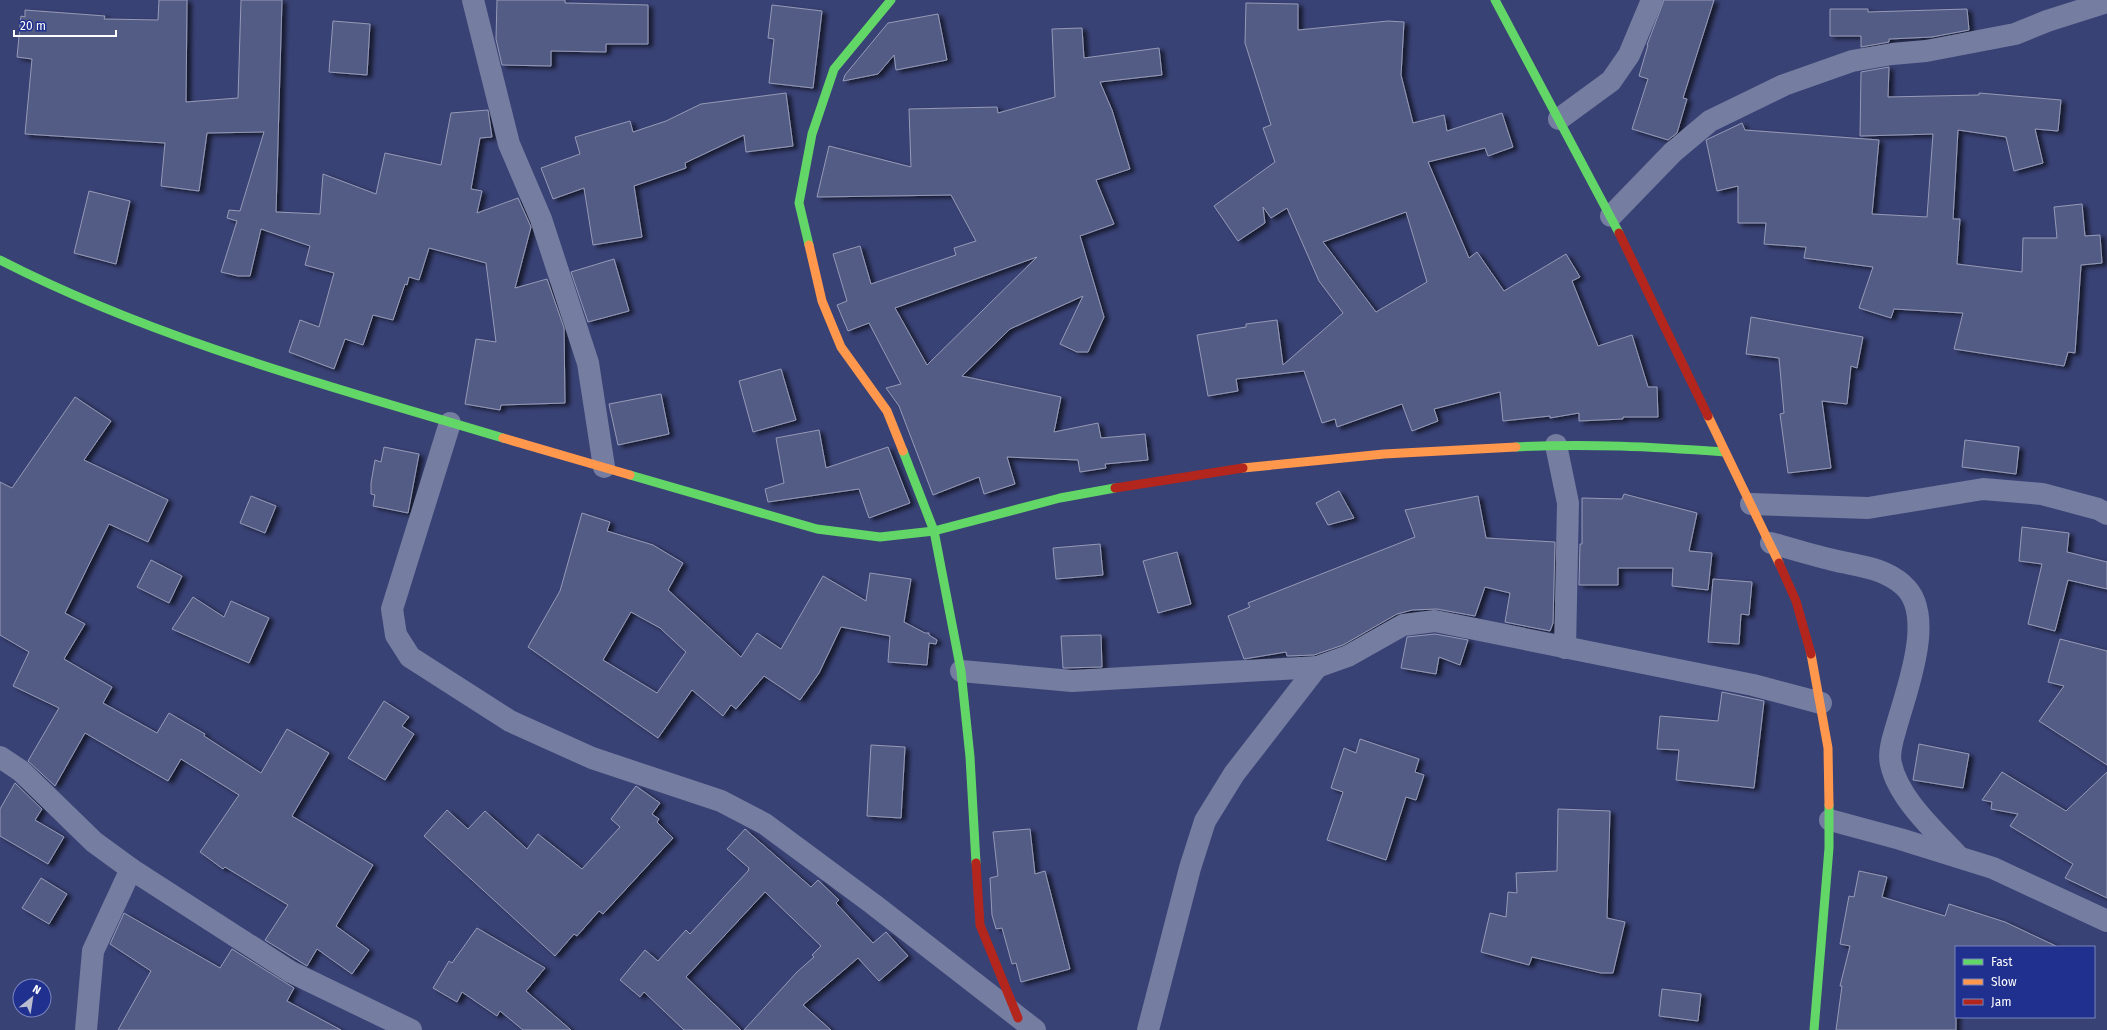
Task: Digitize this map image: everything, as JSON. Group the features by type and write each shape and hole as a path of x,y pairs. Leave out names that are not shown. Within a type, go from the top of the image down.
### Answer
{"street":[{"path":"473,0 509,144 541,219 588,363 604,468"},
{"path":"890,0 834,70 812,134 799,203 824,308 841,348 887,411 934,531 961,671 970,757 980,925 1026,1024"},
{"path":"1495,0 1611,216 1725,452 1771,543 1796,602 1816,669 1828,748 1830,820 1814,1030"},
{"path":"1559,119 1611,81 1629,55 1652,0"},
{"path":"1611,216 1673,152 1710,121 1784,85 1852,61 1892,54 1926,51 2015,34 2047,20 2107,2"},
{"path":"1,264 128,318 201,345 450,423 817,529 880,537 934,531 1060,498 1144,482 1229,470 1384,454 1556,445 1647,446 1725,452"},
{"path":"450,423 392,609 396,635 410,657 510,721 592,758 720,800 765,824 873,904 1026,1024"},
{"path":"1556,445 1568,503 1565,648"},
{"path":"1751,504 1868,508 1984,488 2042,494 2098,509 2107,514"},
{"path":"1771,543 1834,560 1865,566 1886,574 1904,585 1916,600 1920,618 1918,647 1892,743 1890,763 1900,786 1922,817 1958,856"},
{"path":"961,671 1072,681 1317,667 1348,656 1403,625 1435,621 1475,627 1565,648 1753,685 1821,703"},
{"path":"1148,1030 1190,868 1205,822 1234,774 1317,667"},
{"path":"0,758 21,771 94,842 130,869 291,972 411,1030"},
{"path":"1830,820 1958,856 1993,868 2107,921"},
{"path":"86,1030 93,951 130,869"}],"building":[{"path":"159,0 187,0 186,102 238,98 241,0 282,0 276,212 320,214 323,174 376,194 385,153 441,165 451,113 488,110 492,137 480,138 471,189 482,191 477,213 518,198 531,227 515,288 547,279 564,328 565,403 501,405 500,410 465,404 476,339 496,342 486,263 429,248 419,280 409,277 407,285 405,284 393,320 373,315 363,345 345,339 334,369 289,352 300,320 319,327 334,273 305,265 310,246 261,229 250,276 238,276 221,272 237,221 227,218 229,210 240,211 264,132 207,133 199,191 161,186 165,143 25,134 32,59 17,57 21,16 25,17 25,10 105,16 104,19 158,20"},
{"path":"497,0 565,0 565,3 648,5 648,44 606,44 606,52 551,51 551,66 502,65 496,39"},
{"path":"1664,0 1714,0 1683,98 1687,99 1677,133 1668,140 1632,129 1648,79 1639,76 1647,45"},
{"path":"1246,3 1298,4 1298,30 1388,21 1404,22 1401,75 1413,123 1444,115 1447,131 1502,113 1513,147 1488,156 1485,148 1428,162 1469,258 1477,252 1504,291 1566,254 1580,277 1572,281 1598,346 1632,335 1648,387 1657,387 1658,417 1623,417 1623,419 1579,421 1579,413 1550,418 1550,416 1503,421 1500,392 1434,409 1438,421 1412,431 1402,404 1337,427 1335,419 1322,423 1304,371 1236,379 1238,391 1208,396 1197,335 1246,327 1246,324 1277,320 1283,365 1343,313 1319,281 1287,208 1271,218 1263,207 1265,223 1238,241 1214,206 1275,162 1263,128 1271,125 1245,43","holes":["1406,212 1427,282 1376,312 1323,242"]},
{"path":"772,5 822,11 813,88 769,83 774,39 768,38"},
{"path":"1830,9 1868,9 1868,12 1967,9 1969,30 1932,37 1889,39 1889,42 1861,47 1861,36 1830,36"},
{"path":"938,14 947,60 896,70 894,55 878,74 843,81 845,75 888,23"},
{"path":"333,21 370,24 367,75 329,72"},
{"path":"1082,28 1084,58 1159,48 1162,75 1100,82 1112,110 1130,169 1096,180 1114,224 1080,236 1104,317 1088,352 1077,352 1060,344 1083,296 1010,329 962,376 1061,397 1054,432 1098,423 1101,438 1145,434 1148,460 1105,464 1106,468 1080,472 1078,460 1007,457 1015,484 984,494 979,477 933,495 899,406 886,388 901,384 869,323 848,331 837,305 847,301 833,254 860,246 871,284 956,255 954,248 976,241 951,195 817,197 829,146 911,167 909,109 997,107 998,113 1055,97 1052,29","holes":["1037,257 927,365 895,308"]},
{"path":"1889,67 1888,97 1979,95 1979,93 2061,100 2058,131 2035,129 2043,163 2014,171 2006,137 1958,130 1953,219 1960,219 1957,264 2022,272 2023,238 2057,238 2054,207 2082,204 2085,236 2100,235 2102,263 2081,265 2075,353 2068,352 2064,366 1954,349 1963,313 1894,309 1891,318 1859,308 1873,267 1804,258 1806,247 1764,244 1766,223 1738,223 1738,186 1717,191 1706,140 1742,123 1745,130 1879,140 1872,214 1927,217 1933,134 1860,136 1861,72"},
{"path":"786,93 793,146 746,152 744,135 685,163 686,168 634,186 642,237 593,245 584,188 553,199 541,168 580,154 575,137 630,121 633,132 666,121 701,104"},
{"path":"89,191 130,201 116,264 74,253"},
{"path":"614,259 629,311 588,322 571,272"},
{"path":"1751,317 1863,337 1857,368 1851,366 1847,404 1822,401 1831,468 1788,473 1780,414 1784,413 1779,358 1746,354"},
{"path":"781,369 796,420 753,432 739,381"},
{"path":"661,394 669,434 618,445 609,404"},
{"path":"75,397 111,421 84,460 168,500 148,542 109,524 65,613 85,624 64,659 112,687 103,703 157,733 169,713 205,734 204,736 261,773 287,729 329,753 292,816 373,865 336,926 369,950 352,974 317,949 307,966 265,940 288,905 225,867 223,869 200,852 239,795 181,759 168,781 85,733 55,786 28,761 59,708 13,686 29,652 0,635 0,482 12,488"},
{"path":"819,430 826,468 888,447 910,503 869,518 859,489 768,502 765,489 784,483 776,438"},
{"path":"1965,440 2019,447 2016,474 1962,467"},
{"path":"384,447 419,454 408,513 373,506 375,495 371,494 371,483 375,460 381,462"},
{"path":"1339,491 1354,518 1328,525 1316,503"},
{"path":"1624,494 1697,513 1689,551 1712,553 1708,590 1672,586 1673,568 1618,568 1618,585 1579,585 1580,544 1582,544 1582,498 1622,499"},
{"path":"251,496 276,506 265,533 240,523"},
{"path":"1478,496 1486,538 1555,542 1553,623 1550,631 1505,622 1510,593 1485,587 1475,616 1437,609 1412,610 1397,614 1343,645 1314,655 1287,656 1286,652 1244,659 1228,616 1250,607 1248,603 1415,537 1405,510"},
{"path":"582,513 610,522 607,531 653,545 683,563 668,590 741,657 757,633 781,649 823,576 866,601 870,573 911,579 904,622 925,633 929,633 929,635 937,640 936,644 929,643 927,665 888,662 890,636 841,627 819,673 800,700 764,676 736,709 731,705 723,716 692,690 658,738 528,647 560,591","holes":["631,612 660,628 686,652 657,693 603,660"]},
{"path":"2022,527 2069,533 2067,552 2107,562 2107,589 2068,580 2055,631 2028,624 2042,564 2019,561"},
{"path":"1100,544 1103,575 1056,579 1053,548"},
{"path":"1177,552 1191,604 1158,613 1143,561"},
{"path":"151,560 182,576 169,603 137,587"},
{"path":"1713,579 1752,582 1749,615 1741,614 1739,644 1708,642"},
{"path":"193,597 224,617 231,601 269,618 249,663 172,629"},
{"path":"1435,634 1468,640 1460,665 1439,657 1436,674 1401,668 1407,637"},
{"path":"1101,635 1102,667 1063,668 1061,636"},
{"path":"2060,639 2107,651 2107,765 2039,721 2064,686 2048,682"},
{"path":"1722,692 1764,701 1754,788 1676,780 1679,750 1657,749 1660,716 1718,721"},
{"path":"384,701 409,717 402,726 414,734 385,780 348,758"},
{"path":"1360,739 1419,759 1415,772 1424,775 1416,800 1406,797 1386,860 1327,840 1343,792 1331,788 1344,748 1356,753"},
{"path":"1919,744 1969,754 1963,788 1913,780"},
{"path":"871,745 905,747 901,818 867,816"},
{"path":"2002,772 2066,811 2107,772 2107,898 2065,878 2073,864 2010,826 2018,814 1991,809 1992,802 1982,800"},
{"path":"15,783 42,809 35,820 64,837 48,864 0,836 0,809"},
{"path":"636,786 660,803 652,814 659,819 657,822 673,838 603,914 599,911 577,936 574,934 555,956 424,836 447,810 468,829 485,811 527,849 538,834 582,869 620,827 611,819"},
{"path":"1558,809 1610,811 1607,918 1625,922 1613,973 1601,973 1532,957 1529,965 1481,952 1490,913 1506,917 1508,892 1517,893 1516,873 1557,871"},
{"path":"745,829 811,887 818,880 839,900 836,903 873,943 886,932 908,956 879,981 858,958 803,1005 831,1030 744,1030 797,972 814,957 812,955 821,946 765,892 686,977 741,1030 684,1030 644,992 640,997 620,980 645,950 658,961 686,930 690,934 748,871 749,868 727,849"},
{"path":"1030,829 1035,874 1045,871 1070,969 1021,982 1016,963 1012,964 1002,928 996,929 992,915 990,878 998,876 993,832"},
{"path":"1859,871 1887,877 1882,897 1945,916 1949,904 2005,922 2056,946 1955,946 1956,1030 1836,1030 1842,986 1840,986 1850,946 1840,944 1849,896 1854,897"},
{"path":"41,878 67,894 49,924 22,908"},
{"path":"124,913 220,968 232,949 294,988 287,1001 341,1030 118,1030 151,971 110,944"},
{"path":"477,928 545,968 526,991 571,1030 523,1030 500,1011 497,1016 462,992 457,1002 433,988 449,961 452,963"},
{"path":"1662,989 1701,994 1698,1021 1659,1016"}],"traffic: fast":[{"path":"809,245 799,203 812,134 834,69 891,0"},
{"path":"1495,0 1619,233"},
{"path":"0,260 60,289 121,315 184,338 311,381 503,438"},
{"path":"1516,447 1568,445 1620,446 1725,452"},
{"path":"903,451 934,531 961,671 970,757 976,863"},
{"path":"630,475 817,529 880,537 934,531 1060,498 1115,488"},
{"path":"1814,1030 1829,848 1829,805"}],"traffic: slow":[{"path":"809,245 822,301 841,347 887,411 903,451"},
{"path":"1708,416 1779,563"},
{"path":"503,438 630,475"},
{"path":"1243,468 1384,454 1516,447"},
{"path":"1811,654 1828,748 1829,805"}],"traffic: jam":[{"path":"1619,233 1708,416"},
{"path":"1115,488 1243,468"},
{"path":"1779,563 1796,601 1811,654"},
{"path":"976,863 980,925 1018,1018"}]}
